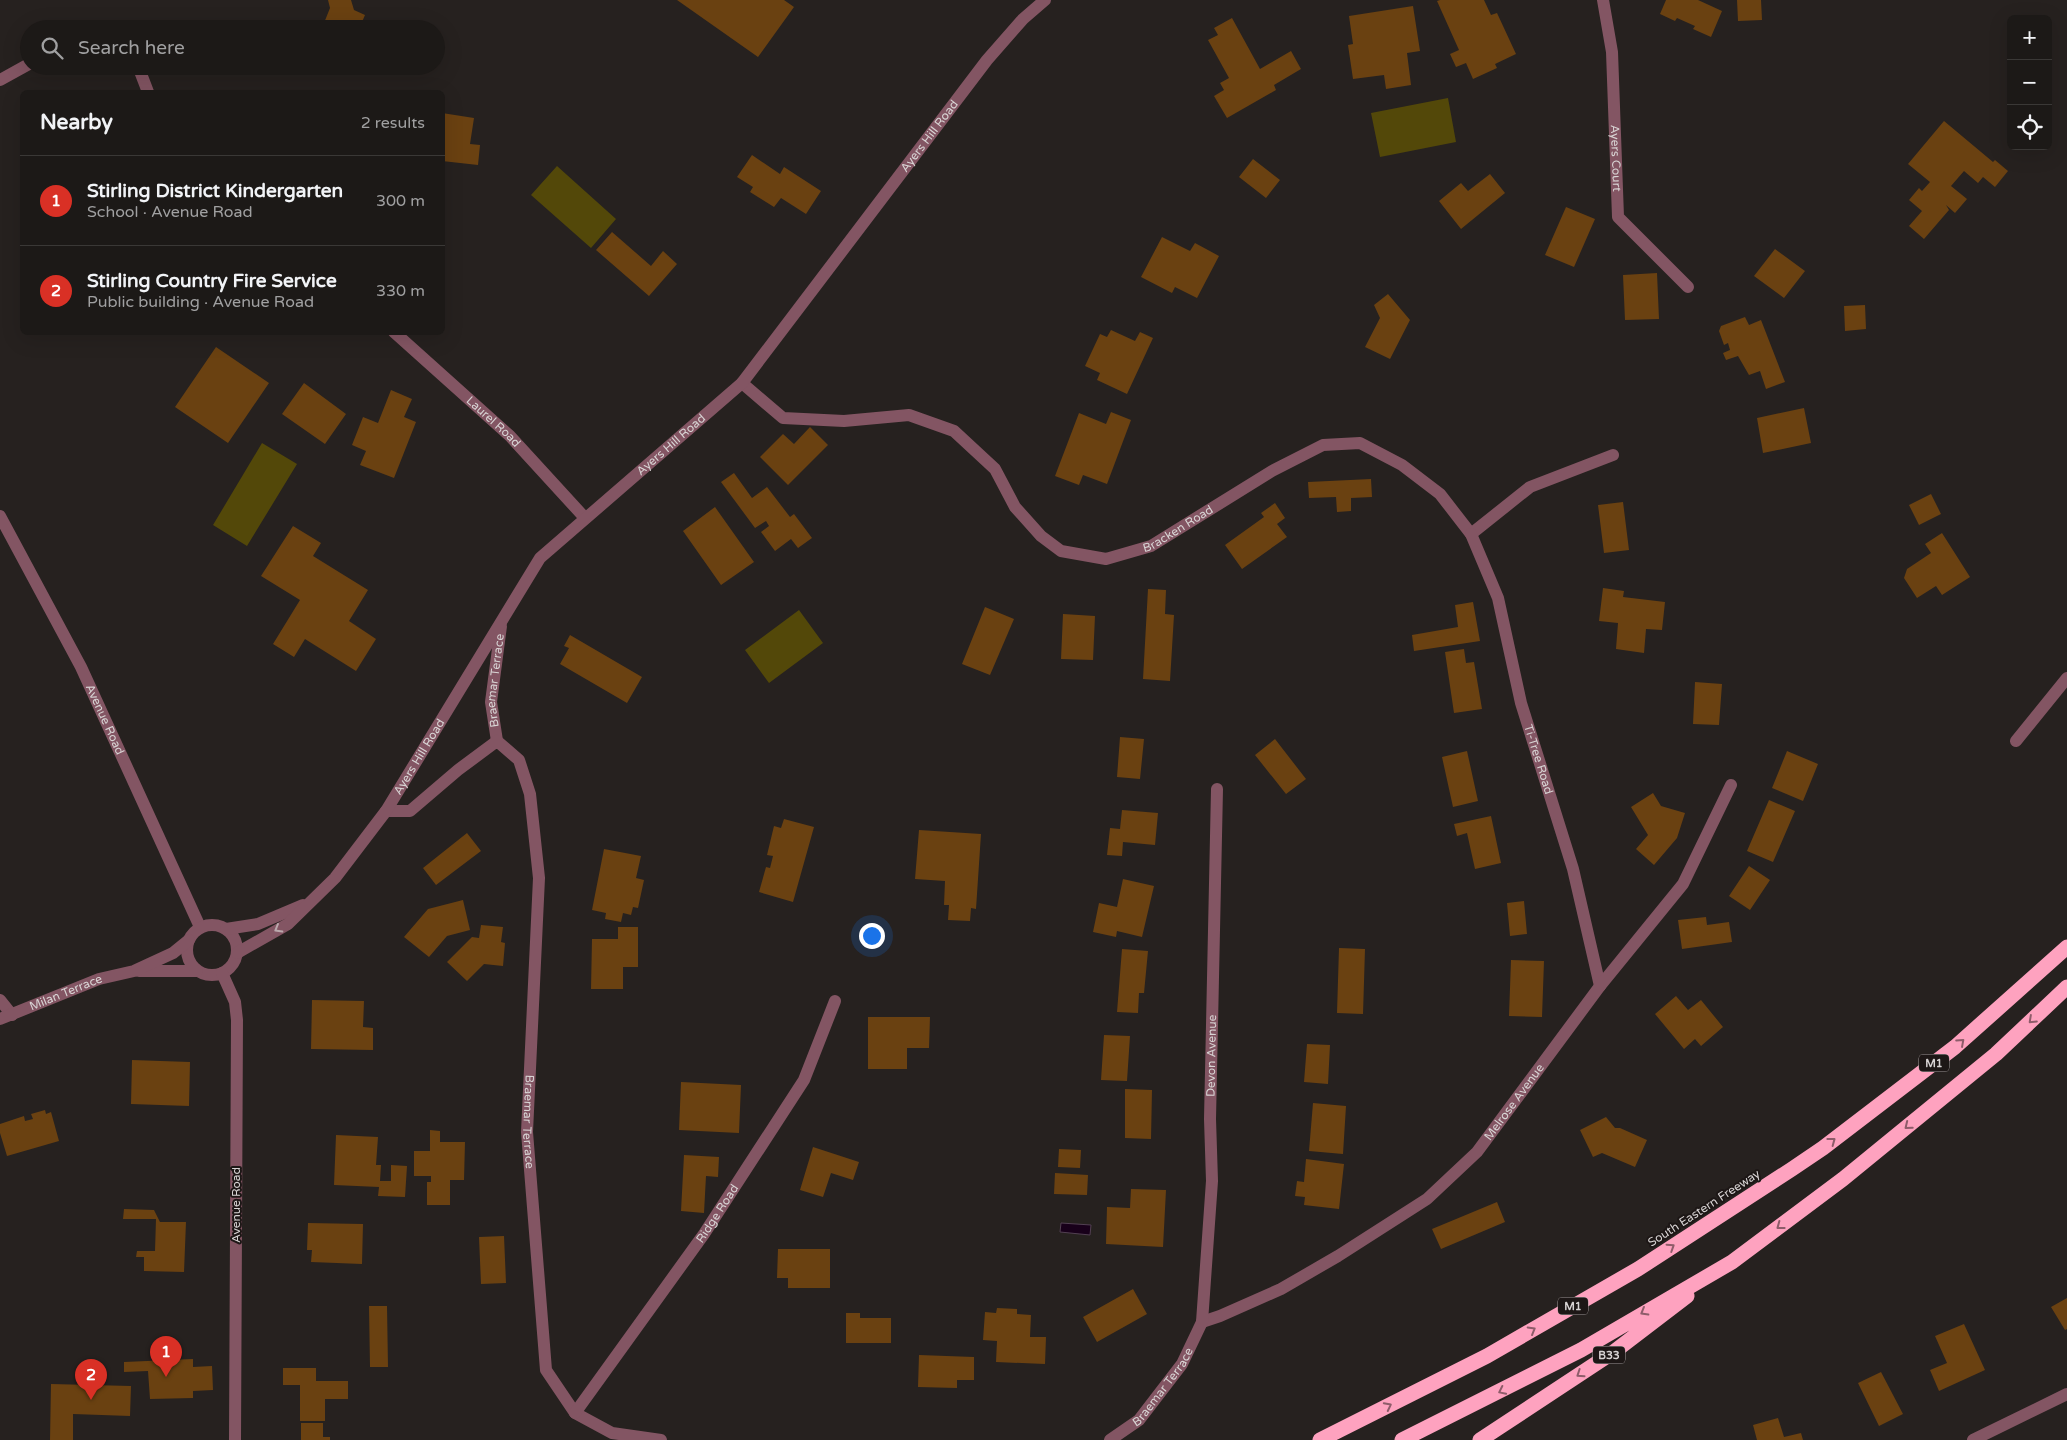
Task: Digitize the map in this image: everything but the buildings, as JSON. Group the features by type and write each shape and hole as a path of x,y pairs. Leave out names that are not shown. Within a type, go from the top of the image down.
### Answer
{"highway":[{"name":"South Eastern Freeway","path":"1320,1440 1487,1356 1630,1274 1815,1153 1955,1048 2067,947"},
{"name":"M1","path":"1402,1440 1582,1350 1732,1262 1843,1179 1996,1054 2067,987"},
{"name":"B33","path":"1480,1440 1615,1351 1732,1262"},
{"path":"1313,1440 1344,1427"}],"street":[{"name":"Ayers Hill Road","path":"237,953 288,924 335,878 386,810 540,558 742,383 987,60 1023,19 1044,0"},
{"name":"Ayers Court","path":"1603,0 1612,52 1618,216 1688,287"},
{"path":"0,80 20,69"},
{"path":"141,75 147,90"},
{"name":"Laurel Road","path":"397,335 510,436 585,518"},
{"name":"Bracken Road","path":"742,383 783,418 844,420 909,415 954,431 995,469 1015,507 1041,536 1061,550 1106,559 1152,546 1272,471 1322,445 1360,443 1402,465 1440,494 1472,534"},
{"path":"1472,534 1530,487 1613,455"},
{"name":"Avenue Road","path":"0,516 81,667 200,927"},
{"name":"Ti-Tree Road","path":"1472,534 1498,598 1521,703 1574,869 1600,986"},
{"name":"Braemar Terrace","path":"501,621 491,702 498,741 519,760 530,794 539,878 527,1132 546,1370 576,1413 612,1433 661,1440"},
{"path":"2016,741 2067,678"},
{"name":"Braemar Terrace","path":"386,810 410,811 458,770 498,741"},
{"name":"Melrose Avenue","path":"1202,1322 1220,1316 1281,1288 1338,1256 1427,1199 1477,1152 1600,986 1683,884 1731,784"},
{"name":"Devon Avenue","path":"1202,1322 1212,1180 1210,1119 1217,789"},
{"name":"Ayers Hill Road","path":"226,928 258,924 314,899"},
{"path":"209,925 226,928 234,939 237,953 234,961 222,973 214,975 197,971 187,957 188,940 200,927 209,925"},
{"name":"Milan Terrace","path":"0,1019 99,979 134,971 173,953 188,940"},
{"name":"Milan Terrace","path":"134,971 197,971"},
{"name":"Avenue Road","path":"222,973 235,1002 237,1020 235,1440"},
{"path":"0,1000 12,1015"},
{"name":"Ridge Road","path":"576,1413 704,1234 804,1080 835,1001"},
{"name":"Braemar Terrace","path":"1110,1440 1139,1420 1182,1364 1202,1322"},
{"path":"1973,1440 2067,1394"}],"shaded area":[{"path":"1448,98 1456,142 1380,157 1371,113"},
{"path":"557,166 616,219 591,248 531,195"},
{"path":"262,443 297,464 247,546 213,525"},
{"path":"799,610 823,643 769,683 745,650"},
{"path":"1061,1223 1091,1225 1090,1235 1060,1232"}],"place":[{"name":"Stirling District Kindergarten","path":"166,1377"},
{"name":"Stirling Country Fire Service","path":"91,1400"}]}
